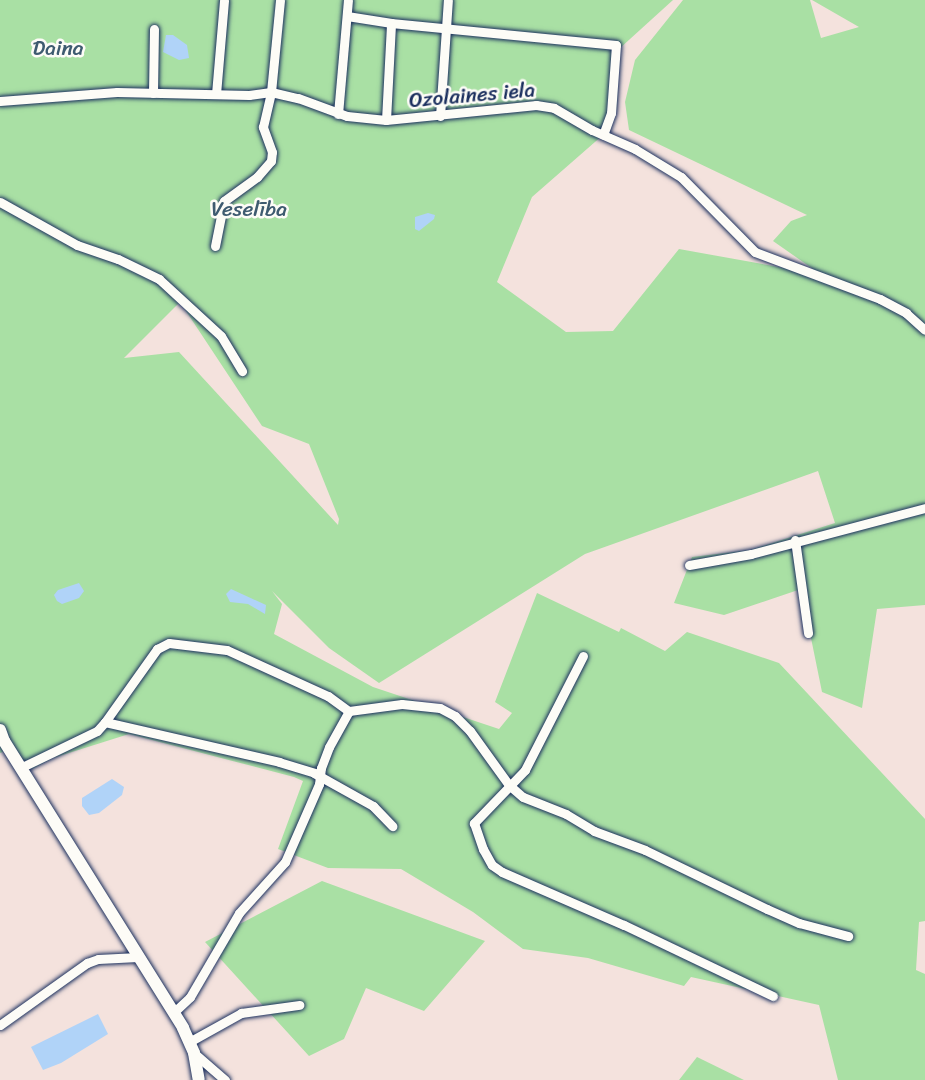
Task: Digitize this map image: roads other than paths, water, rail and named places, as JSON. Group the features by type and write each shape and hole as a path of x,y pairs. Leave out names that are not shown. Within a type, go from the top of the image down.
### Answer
{"street":[{"path":"216,94 224,0"},
{"path":"215,246 224,201 257,177 271,161 272,152 263,127 271,92 280,0"},
{"path":"338,114 348,0"},
{"path":"440,116 448,0"},
{"path":"347,16 391,23 616,45 611,113 603,135"},
{"path":"386,120 391,23"},
{"path":"153,93 154,30"},
{"name":"Ozolaines iela","path":"0,101 117,92 271,92 298,97 338,114 386,120 536,104 554,108 635,149 681,177 755,252 880,299 906,313 925,330"},
{"path":"0,202 77,245 118,259 159,279 180,295 220,336 242,371"},
{"path":"689,565 751,554 795,540 925,508"},
{"path":"795,540 808,634"},
{"path":"20,768 97,731 157,649 169,643 227,650 328,696 349,711 402,704 440,708 455,716 470,731 509,785 523,797 566,814 594,831 645,850 799,923 848,936"},
{"path":"583,656 525,770 474,823 492,865 502,873 602,914 773,996"},
{"path":"173,1013 190,997 239,913 285,862 329,747 349,711"},
{"path":"105,722 279,762 319,777 373,806 392,826"},
{"path":"2,736 173,1013 191,1048 200,1080 214,1072"},
{"path":"0,1025 87,963 98,959 138,957"},
{"path":"191,1048 241,1013 299,1005"},
{"path":"191,1048 225,1080"}],"water":[{"path":"166,35 173,35 187,45 189,58 179,60 163,52"},
{"path":"428,213 435,215 434,219 419,231 415,229 415,217"},
{"path":"79,583 84,591 79,598 62,604 57,601 54,595 58,590"},
{"path":"231,589 266,605 265,614 248,604 230,602 226,594"},
{"path":"112,779 124,787 122,795 99,813 89,815 82,806 82,798"},
{"path":"98,1014 108,1034 61,1063 43,1070 31,1047"}],"park label":[{"name":"Daina","path":"58,48"},
{"name":"Veselība","path":"249,209"}]}
